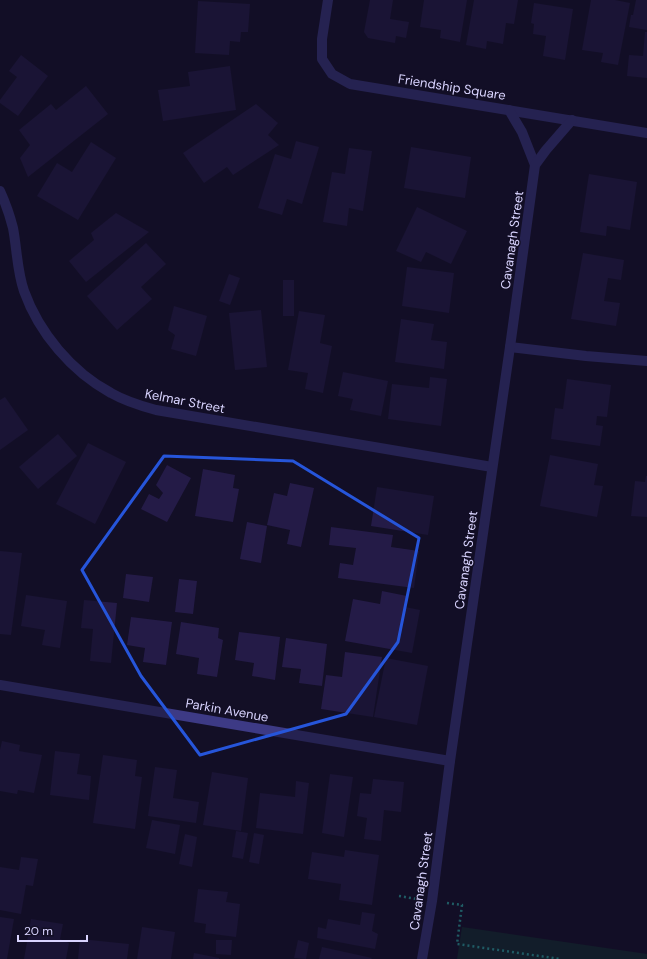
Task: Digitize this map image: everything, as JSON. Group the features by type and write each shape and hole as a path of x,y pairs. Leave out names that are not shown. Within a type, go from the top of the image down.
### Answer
{"street":[{"name":"Friendship Square","path":"328,0 322,39 322,59 332,74 350,84 572,120 647,134"},
{"name":"Cavanagh Street","path":"509,110 522,132 535,165"},
{"name":"Cavanagh Street","path":"422,959 432,901 450,761 535,165 572,120"},
{"name":"Kelmar Street","path":"0,191 12,227 24,291 36,317 46,335 63,355 93,382 110,393 130,402 156,410 492,467"},
{"path":"510,347 586,356 647,361"},
{"name":"Parkin Avenue","path":"0,685 450,761"}],"path":[{"path":"399,896 462,905 456,944 560,959"}],"highlighted area":[{"path":"164,456 293,461 419,538 398,642 346,714 200,755 141,676 82,570"}],"green space":[{"path":"462,927 647,954 647,959 457,959"}],"building":[{"path":"370,0 393,0 390,19 409,22 406,38 396,36 395,43 368,38 364,32"},
{"path":"424,0 467,0 460,42 440,38 441,30 420,27"},
{"path":"474,0 518,0 514,24 506,23 503,44 487,41 486,49 466,45"},
{"path":"591,0 615,0 630,3 618,65 601,62 603,53 582,50"},
{"path":"636,0 647,0 647,30 629,27"},
{"path":"198,1 250,4 248,32 241,32 240,42 230,41 229,55 195,53"},
{"path":"534,3 573,9 565,60 543,56 546,36 533,34 534,24 531,23"},
{"path":"645,32 647,32 647,78 627,76 629,55 643,56"},
{"path":"21,55 48,76 18,116 0,103 0,100 17,77 9,71"},
{"path":"230,66 236,110 163,121 158,90 190,86 188,72"},
{"path":"86,86 108,114 28,177 20,158 30,145 19,130 51,104 56,110"},
{"path":"256,104 278,123 268,135 279,145 233,175 227,167 204,183 183,153"},
{"path":"296,141 319,147 302,204 287,199 282,215 258,208 275,154 291,159"},
{"path":"91,142 116,158 78,220 37,196 57,163 72,172"},
{"path":"411,147 471,157 465,198 404,188"},
{"path":"349,148 372,151 363,211 349,208 347,226 323,222 332,172 345,174"},
{"path":"589,174 637,182 630,230 607,226 606,236 580,232"},
{"path":"417,207 467,231 451,264 426,252 421,262 396,251"},
{"path":"116,213 149,232 86,282 69,261 94,240 91,233"},
{"path":"146,243 166,264 141,287 152,299 117,330 87,296"},
{"path":"583,253 624,260 621,280 608,278 604,301 620,303 616,326 571,319"},
{"path":"407,267 454,273 449,313 402,306"},
{"path":"229,274 240,278 230,305 219,301"},
{"path":"283,280 294,280 294,316 283,316"},
{"path":"174,306 207,316 196,356 171,349 175,335 168,330"},
{"path":"261,310 267,367 235,370 229,313"},
{"path":"299,311 325,315 320,343 332,346 323,393 305,389 308,373 288,370"},
{"path":"401,319 434,324 431,340 447,342 444,369 395,362"},
{"path":"343,372 388,381 381,416 350,410 353,399 338,396"},
{"path":"430,377 447,379 441,426 388,419 392,384 429,388"},
{"path":"567,379 611,385 607,417 597,416 596,425 603,426 600,446 551,439 555,408 563,409"},
{"path":"5,397 28,430 0,450 0,400"},
{"path":"58,434 77,456 38,489 19,467"},
{"path":"88,443 126,462 95,524 56,504"},
{"path":"550,455 598,464 594,485 603,486 597,517 540,506"},
{"path":"167,465 191,478 167,522 141,509 149,494 159,499 163,493 156,485"},
{"path":"203,469 235,475 233,488 239,489 233,522 195,516"},
{"path":"646,476 647,517 631,516 635,481 645,482"},
{"path":"290,483 314,488 301,547 287,544 290,530 267,525 274,493 287,496"},
{"path":"377,487 434,496 428,535 371,526"},
{"path":"247,522 267,526 261,563 240,559"},
{"path":"331,527 393,535 391,547 419,551 414,588 338,578 340,563 353,565 356,548 329,545"},
{"path":"0,551 22,553 11,635 0,634"},
{"path":"126,574 153,577 149,602 123,598"},
{"path":"179,579 197,581 193,614 175,612"},
{"path":"382,591 407,596 405,607 420,610 412,653 345,641 353,599 380,604"},
{"path":"26,595 67,601 60,648 42,645 45,630 21,626"},
{"path":"84,600 117,603 111,663 90,661 93,629 81,628"},
{"path":"131,617 172,622 166,665 143,662 145,648 127,645"},
{"path":"181,622 219,628 218,638 223,640 217,677 197,674 199,658 176,654"},
{"path":"239,632 280,637 275,680 252,676 254,663 235,660"},
{"path":"286,638 327,644 322,686 299,683 301,669 282,667"},
{"path":"345,652 382,657 373,717 321,709 326,675 342,677"},
{"path":"386,658 428,666 417,725 374,717"},
{"path":"2,741 20,745 19,751 42,755 34,793 18,790 17,794 0,791 0,750"},
{"path":"55,751 80,754 77,774 91,776 89,800 50,795"},
{"path":"103,755 137,760 135,776 142,777 135,829 93,823"},
{"path":"155,767 177,770 173,798 199,802 196,823 148,816"},
{"path":"212,772 248,778 241,831 203,825"},
{"path":"330,774 353,777 344,837 322,833"},
{"path":"373,779 404,782 401,812 384,810 381,841 364,839 367,818 357,816 360,793 371,794"},
{"path":"296,781 309,783 303,834 256,828 260,793 295,797"},
{"path":"152,820 180,825 175,854 146,848"},
{"path":"236,831 248,833 243,859 232,857"},
{"path":"254,833 264,835 259,864 249,862"},
{"path":"185,834 197,837 192,867 179,864"},
{"path":"345,850 379,855 372,905 339,900 341,884 308,879 312,852 344,857"},
{"path":"21,857 38,859 33,886 26,885 21,914 0,910 0,867 19,870"},
{"path":"198,889 228,892 226,902 240,904 236,937 205,933 206,924 194,922"},
{"path":"362,912 375,914 372,931 378,934 375,949 317,938 318,927 326,929 328,919 360,925"},
{"path":"0,917 14,919 7,959 0,959"},
{"path":"31,919 63,924 60,939 69,943 66,959 24,959"},
{"path":"142,927 175,932 171,959 137,959"},
{"path":"80,939 129,944 127,959 78,959"},
{"path":"216,940 232,940 231,955 216,954"},
{"path":"298,940 309,943 306,959 294,958"},
{"path":"322,947 372,958 319,959"},
{"path":"194,953 219,958 219,959 193,959"}]}
